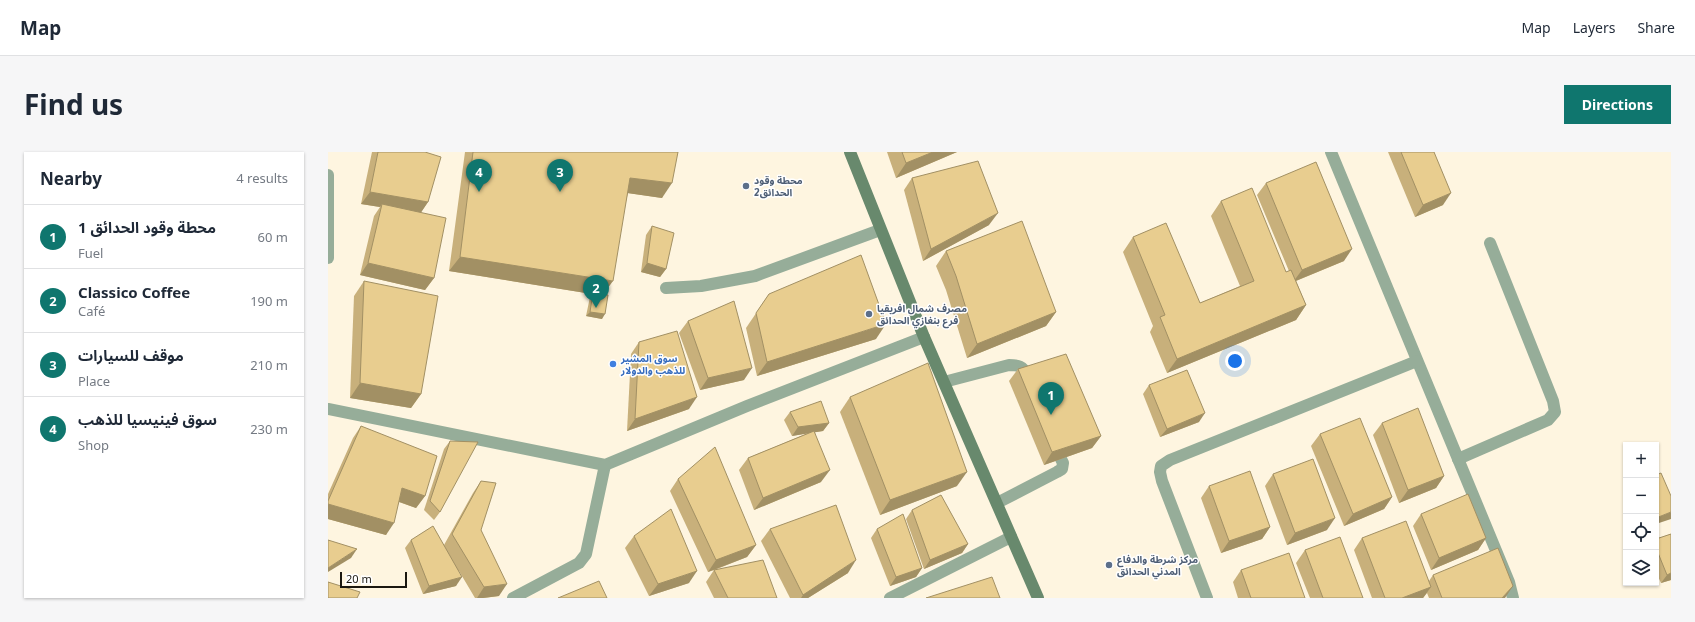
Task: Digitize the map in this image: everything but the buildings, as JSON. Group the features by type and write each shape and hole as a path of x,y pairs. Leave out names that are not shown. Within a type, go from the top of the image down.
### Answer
{"main road":[{"path":"850,152 924,337 1038,598"}],"street":[{"path":"1330,152 1509,582 1513,598"},
{"path":"328,176 328,258"},
{"path":"666,288 702,286 755,276 880,230"},
{"path":"1458,459 1548,420 1555,412 1553,401 1490,243"},
{"path":"328,409 605,465 747,406 924,337"},
{"path":"1207,598 1162,481 1160,472 1161,466 1170,460 1417,361"},
{"path":"944,382 1008,365 1018,365 1024,369 1027,376"},
{"path":"997,502 1057,472 1062,468 1063,463 1061,458"},
{"path":"513,598 579,564 586,554 605,465"},
{"path":"890,598 1011,537"}],"place":[{"name":"محطة وقود الحدائق2","path":"746,186"},
{"name":"سوق فينيسيا للذهب","path":"479,192"},
{"name":"موقف للسيارات","path":"560,192"},
{"name":"Classico Coffee","path":"596,308"},
{"name":"مصرف شمال افريقيا فرع بنغازي الحدائق","path":"869,314"},
{"name":"سوق المشير للذهب والدولار","path":"613,364"},
{"name":"محطة وقود الحدائق 1","path":"1051,415"},
{"name":"مركز شرطة والدفاع المدني الحدائق","path":"1109,565"}]}
